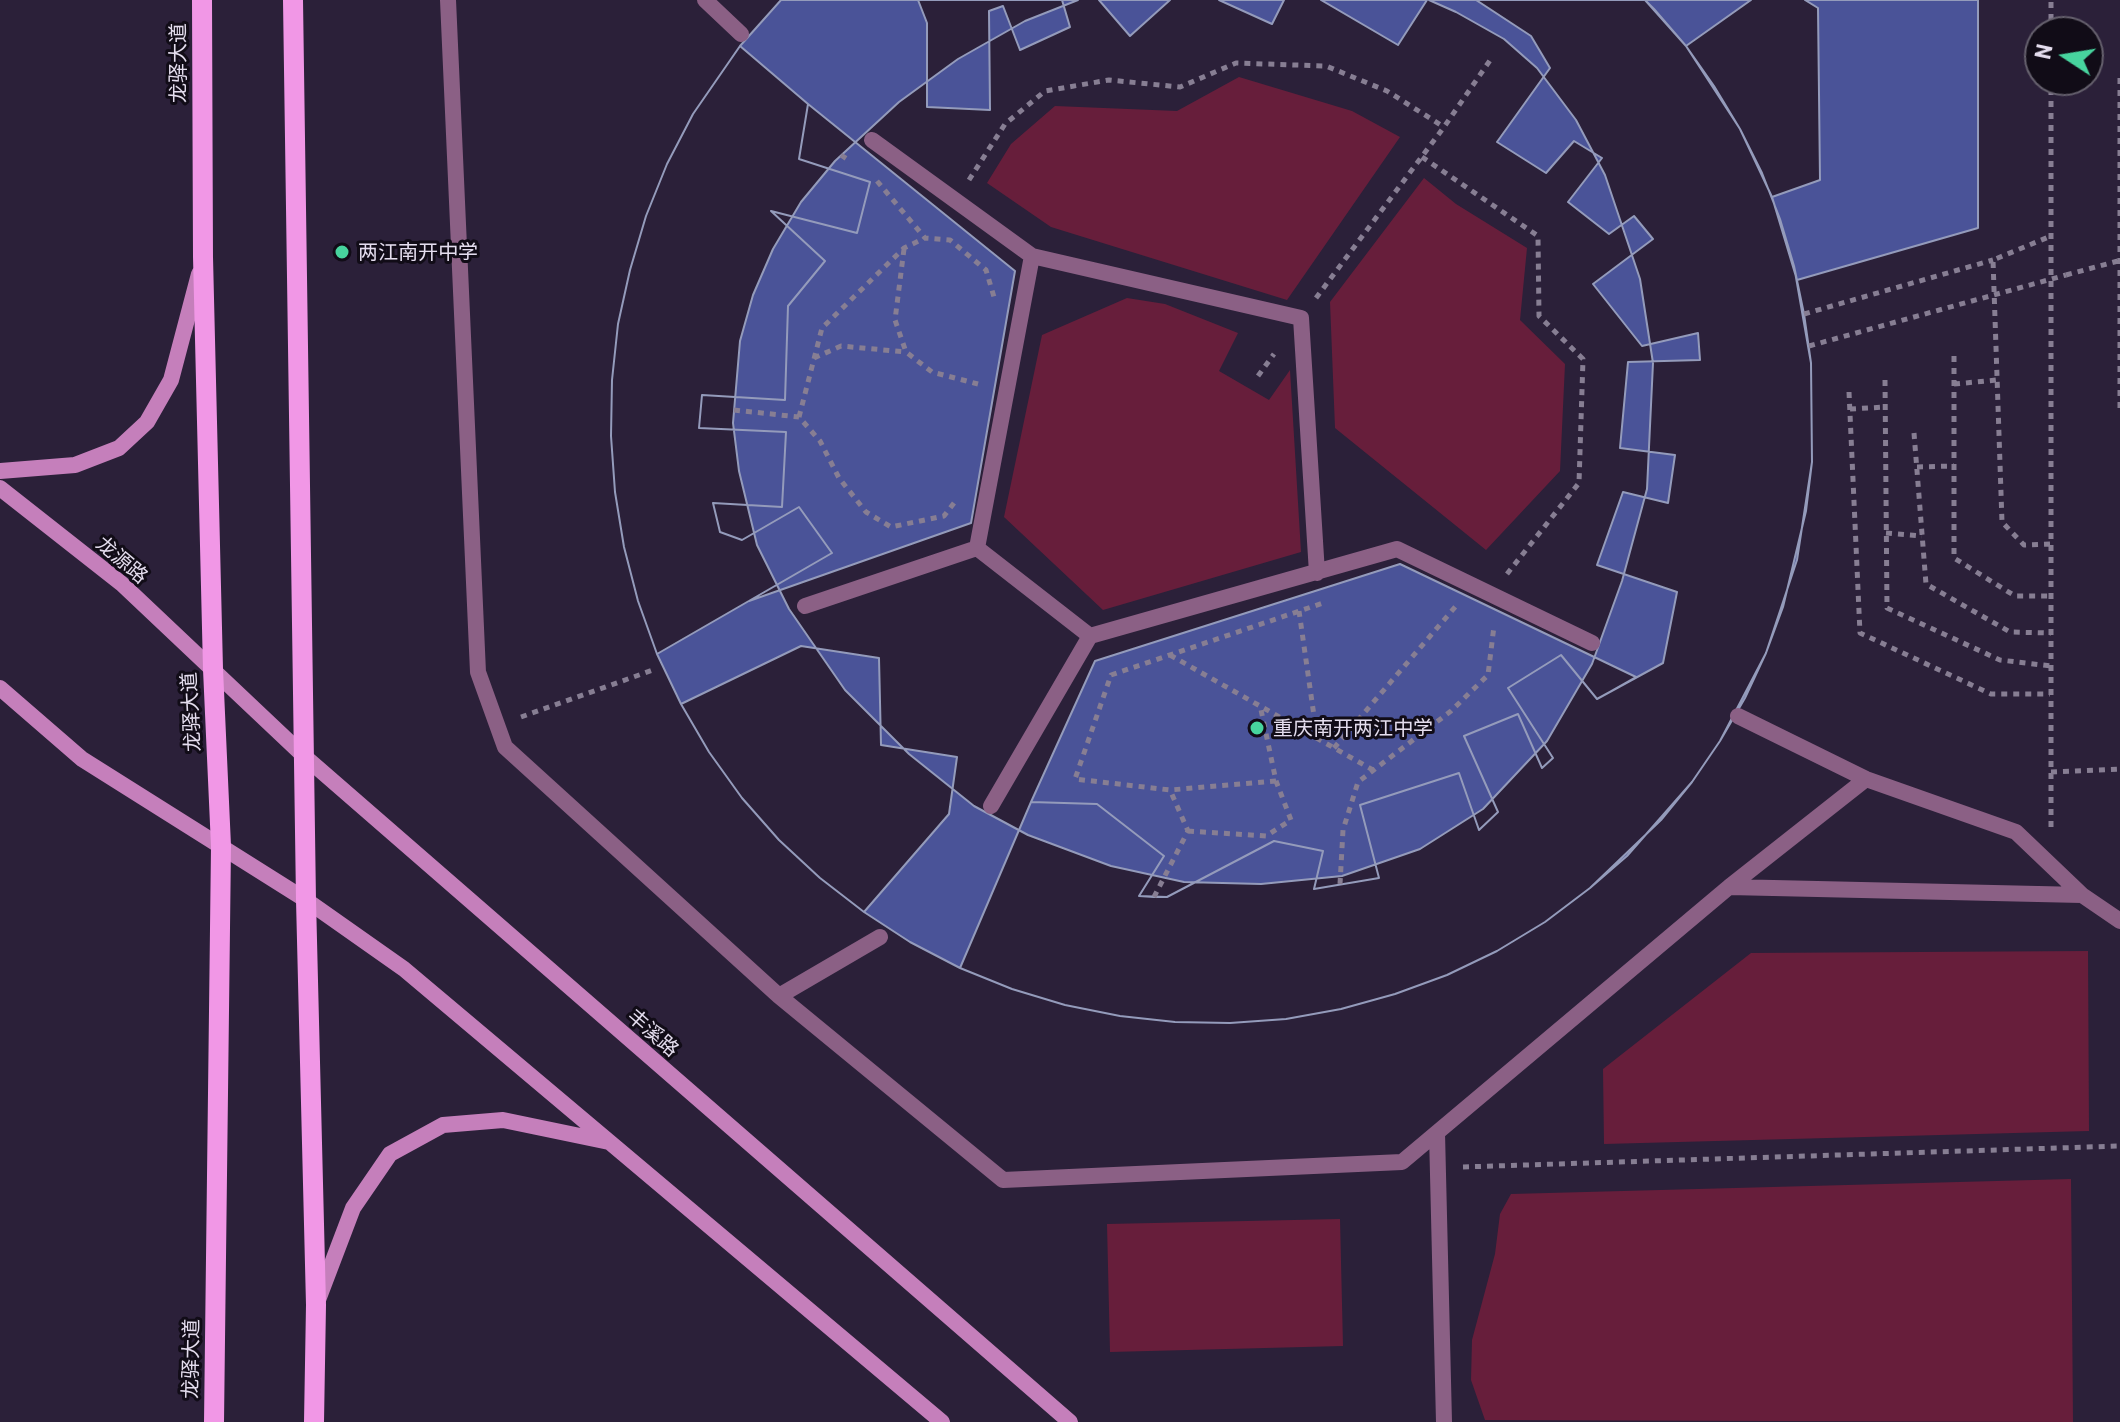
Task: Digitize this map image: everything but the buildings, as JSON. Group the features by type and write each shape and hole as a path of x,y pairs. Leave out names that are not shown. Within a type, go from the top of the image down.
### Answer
{"main road":[{"name":"龙驿大道","path":"202,0 203,257 213,669 221,846 214,1422"},
{"path":"293,0 306,900 316,1305 314,1422"},
{"path":"0,471 75,465 119,448 147,422 171,380 203,257"},
{"name":"龙源路","path":"0,488 122,584 213,669"},
{"name":"丰溪路","path":"213,669 304,756 1070,1422"},
{"path":"0,688 82,759 306,900 404,969 942,1422"},
{"path":"316,1305 353,1208 390,1154 443,1125 503,1120 611,1142"}],"lane":[{"path":"448,0 478,672 505,747 779,996 1003,1180 1402,1162 1729,887 1866,779"},
{"path":"705,0 741,34"},
{"path":"872,140 1032,256 1301,318 1317,573"},
{"path":"977,548 1032,256"},
{"path":"805,606 977,548"},
{"path":"977,548 1090,636"},
{"path":"991,806 1090,636 1397,549 1592,643"},
{"path":"1738,716 1866,779 2016,832 2082,895 2120,921"},
{"path":"1729,887 2082,895"},
{"path":"779,996 880,937"},
{"path":"1437,1133 1444,1422"}],"path":[{"path":"1258,376 1422,157 1493,56"},
{"path":"956,201 1005,124 1045,91 1109,80 1180,87 1236,63 1326,66 1387,91 1444,127"},
{"path":"2120,78 2120,413"},
{"path":"2050,865 2051,96"},
{"path":"841,155 862,168"},
{"path":"1422,157 1538,236 1539,316 1583,359 1579,483 1491,594"},
{"path":"872,175 925,238"},
{"path":"1804,314 1993,260 2051,236"},
{"path":"799,417 822,328 904,248 925,238 950,240 986,270 994,298 991,312"},
{"path":"904,248 895,320 906,352"},
{"path":"1993,260 2002,522 2024,545 2050,544"},
{"path":"1809,346 2118,261"},
{"path":"813,359 841,346 906,352 932,372 978,384"},
{"path":"1954,356 1954,558 2015,596 2050,596"},
{"path":"975,398 981,369"},
{"path":"1885,380 1887,608 2000,660 2051,666"},
{"path":"1954,384 1997,380"},
{"path":"1849,392 1860,633 1991,694 2050,694"},
{"path":"1850,409 1885,407"},
{"path":"734,410 799,417 820,441 839,478 866,512 891,527 944,516 958,498"},
{"path":"1914,433 1926,584 2010,632 2051,633"},
{"path":"1917,467 1954,466"},
{"path":"1886,533 1922,536"},
{"path":"1446,599 1470,611"},
{"path":"1276,781 1170,790 1075,779 1111,675 1328,601"},
{"path":"1334,748 1458,605"},
{"path":"1299,611 1317,738"},
{"path":"1340,884 1343,830 1358,782 1451,711 1488,675 1494,623"},
{"path":"1170,655 1373,770"},
{"path":"497,725 653,670"},
{"path":"1188,831 1266,836 1291,820 1276,781 1260,705"},
{"path":"2051,772 2120,769"},
{"path":"1170,790 1188,831"},
{"path":"1154,897 1188,831"},
{"path":"1438,1168 2120,1146"}],"shaded area":[{"path":"1239,77 1352,111 1400,137 1287,300 1051,227 987,183 1011,144 1055,106 1177,111"},
{"path":"1424,178 1456,204 1527,248 1520,320 1565,364 1560,471 1486,550 1335,428 1330,302"},
{"path":"1127,298 1165,304 1238,333 1219,371 1269,400 1290,370 1301,552 1103,610 1004,517 1042,335"},
{"path":"2088,951 2089,1131 1604,1144 1603,1069 1751,953"},
{"path":"2071,1179 2073,1422 1485,1420 1471,1380 1472,1340 1495,1254 1500,1214 1511,1194"},
{"path":"1340,1219 1343,1346 1110,1352 1107,1224"}],"place":[{"name":"两江南开中学","path":"342,252"},
{"name":"重庆南开两江中学","path":"1257,728"}]}
